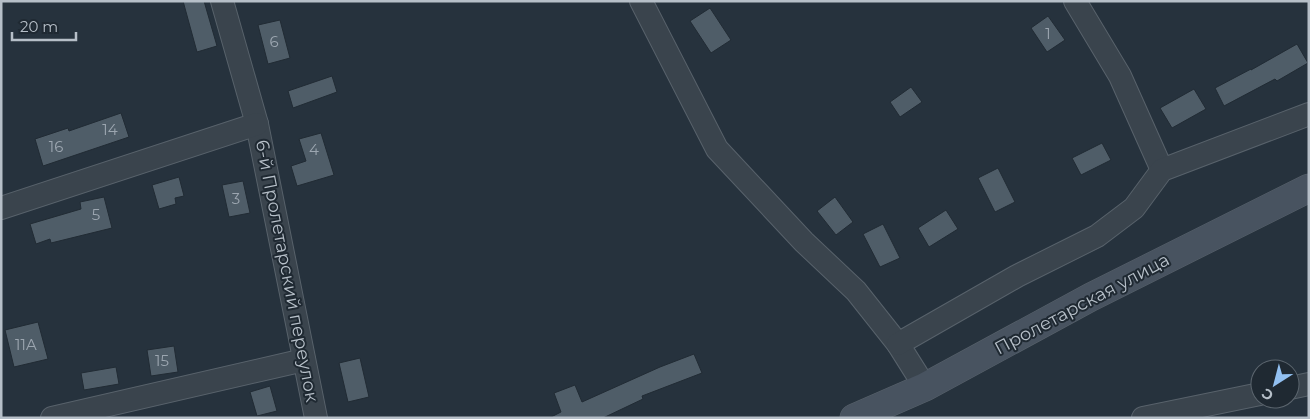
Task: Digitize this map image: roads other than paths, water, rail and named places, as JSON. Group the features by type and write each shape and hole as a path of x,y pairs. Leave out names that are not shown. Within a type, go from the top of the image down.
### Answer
{"main road":[{"name":"Пролетарская улица","path":"862,417 925,387 1091,297 1309,188"}],"street":[{"name":"6-й Пролетарский переулок","path":"222,1 257,124 316,418"},
{"path":"641,1 717,149 804,242 856,292 898,344 925,387"},
{"path":"1075,1 1120,76 1162,170"},
{"path":"898,344 1017,276 1098,236 1134,208 1162,170 1309,114"},
{"name":"6-й Пролетарский переулок","path":"1,208 257,124"},
{"path":"52,418 304,360"},
{"path":"1143,418 1250,396"}]}
